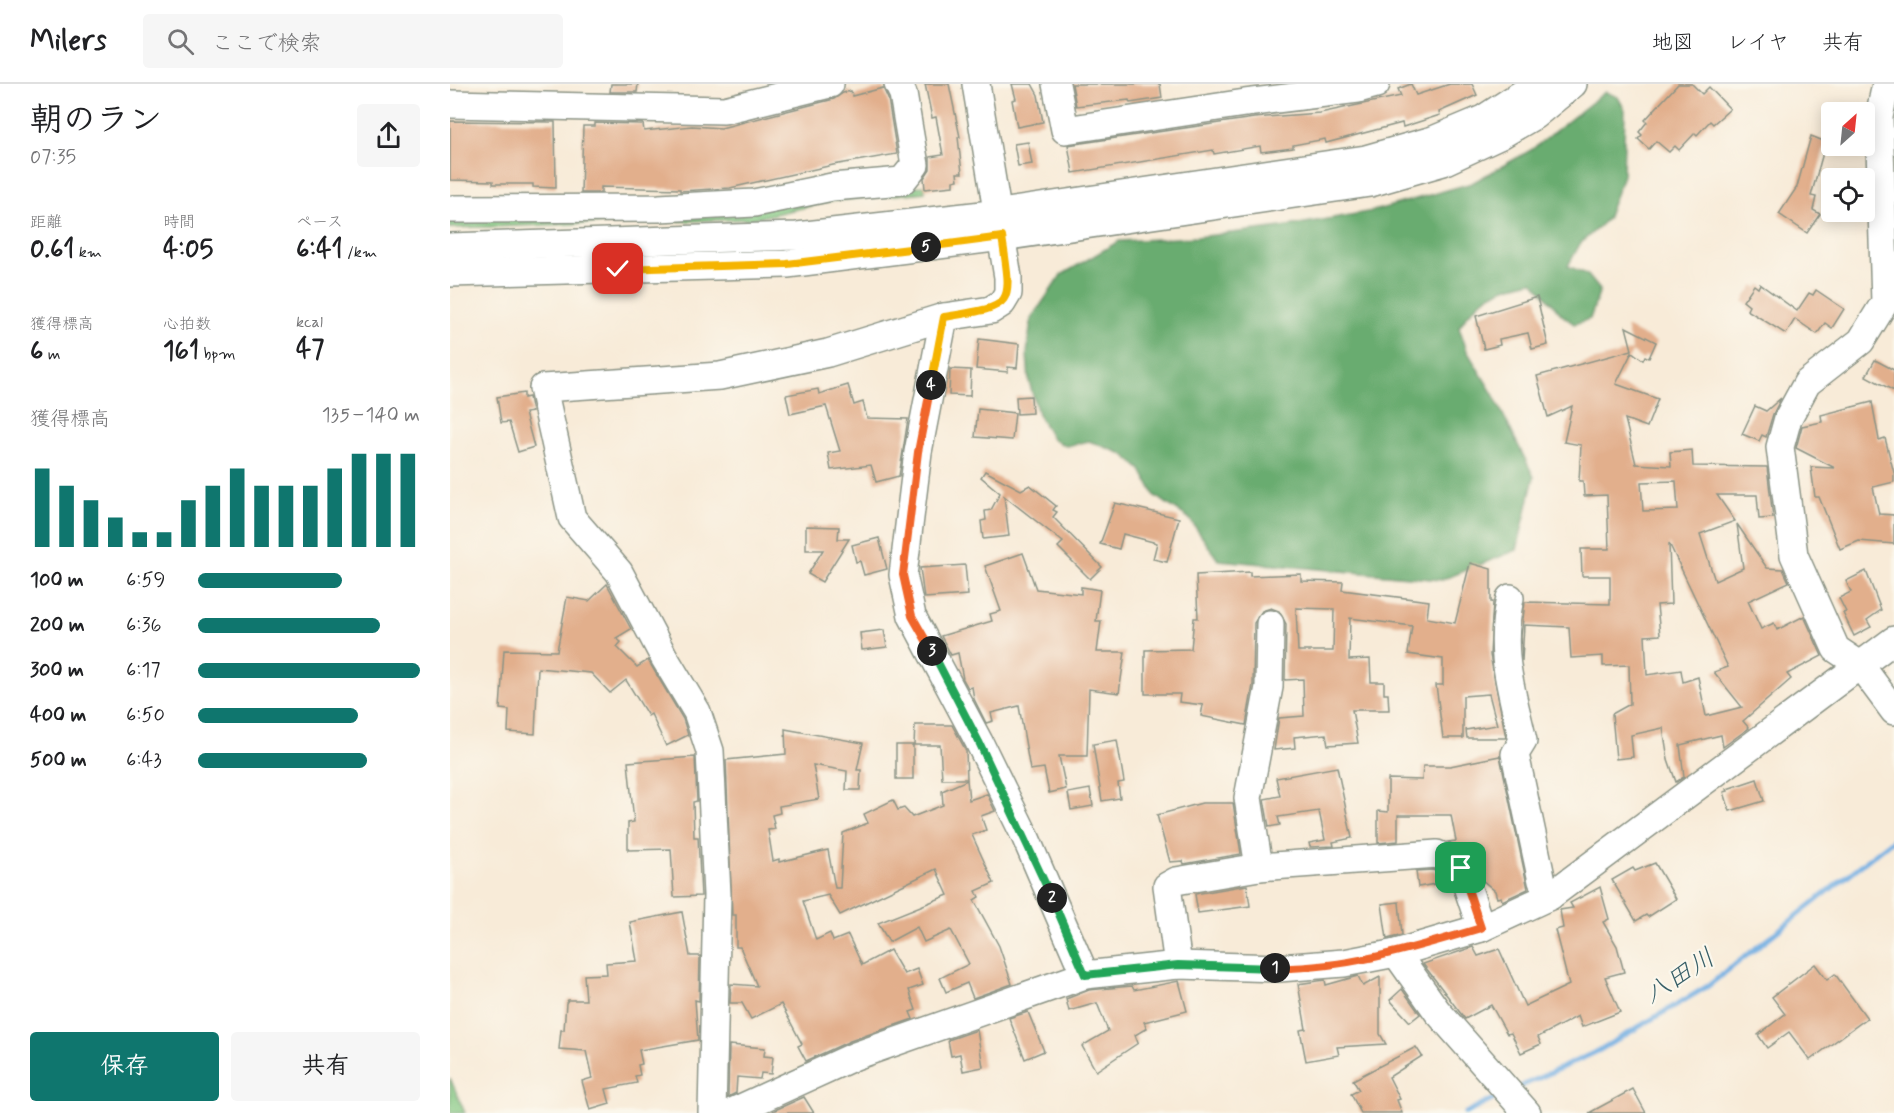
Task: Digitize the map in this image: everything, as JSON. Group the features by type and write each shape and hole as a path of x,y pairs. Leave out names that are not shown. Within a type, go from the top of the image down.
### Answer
{"street":[{"path":"450,104 724,110 830,84"},
{"path":"450,209 659,208 754,203 832,187 903,181 915,165 903,94 898,84"},
{"path":"712,1113 717,895 710,751 698,712 664,657 619,572 572,518 543,388 720,376 828,352 944,317 991,310 1002,303 1008,293 1001,225 976,84"},
{"path":"1056,84 1065,130 1244,93 1358,89 1376,84"},
{"path":"450,273 787,264 1366,159 1434,140 1483,119 1537,84"},
{"path":"450,247 797,236 1001,225 1370,183 1443,162 1499,136 1535,115 1574,84"},
{"path":"1886,84 1879,117 1885,302 1861,341 1807,383 1788,418 1780,447 1794,555 1836,649 1860,665 1894,711"},
{"path":"944,317 918,452 903,575 912,616 984,752 1085,975"},
{"path":"1510,598 1503,628 1505,660 1523,741 1515,754 1542,881 1550,896"},
{"path":"1259,867 1248,798 1269,687 1270,624"},
{"path":"730,1113 855,1056 1085,975 1178,965 1279,968 1344,963 1396,953 1481,928 1550,896 1894,639"},
{"path":"1178,965 1167,886 1176,881 1259,867 1437,854 1461,868 1481,928"},
{"path":"1396,953 1437,1011 1527,1113"}],"green space":[{"path":"1605,92 1618,97 1625,110 1623,175 1607,219 1580,244 1568,266 1587,274 1600,290 1590,319 1574,324 1562,315 1533,281 1510,286 1490,295 1474,308 1459,327 1467,351 1493,394 1534,477 1517,550 1442,580 1218,560 1189,518 1155,496 1141,470 1123,454 1089,441 1066,446 1052,439 1038,414 1029,381 1027,354 1031,319 1061,275 1119,241 1197,237 1282,227 1373,211 1472,183 1531,150"},
{"path":"925,186 925,192 833,201 752,219 450,228 450,216"},
{"path":"450,1078 465,1113 450,1113"}],"building":[{"path":"611,84 638,84 637,92 610,92"},
{"path":"925,84 949,84 960,137 958,137 962,173 957,173 958,180 953,181 953,186 925,189 924,178 930,169 930,157 943,155 936,117 932,118"},
{"path":"1012,84 1032,84 1038,95 1043,122 1017,127 1012,100 1016,99"},
{"path":"1072,84 1160,84 1162,98 1130,103 1129,100 1076,106"},
{"path":"1411,84 1416,95 1450,84 1472,84 1477,95 1439,112 1440,115 1403,127 1402,123 1326,143 1325,139 1293,145 1293,148 1261,152 1260,146 1214,154 1213,150 1073,173 1068,145 1254,118 1320,113 1401,96 1398,89"},
{"path":"1678,84 1692,84 1702,94 1709,87 1730,109 1713,124 1710,121 1697,135 1695,133 1679,150 1675,146 1669,152 1656,141 1649,149 1638,139 1642,135 1639,132 1647,122 1645,120"},
{"path":"883,88 888,99 897,154 833,165 730,188 680,191 680,189 601,187 601,193 581,193 583,126 595,126 595,123 643,124 644,131 692,126 721,128 834,99 851,91 852,96"},
{"path":"450,121 555,122 556,188 533,187 533,184 493,184 493,181 450,180"},
{"path":"1811,136 1821,140 1822,156 1811,196 1816,197 1813,210 1820,214 1807,233 1779,214 1797,187"},
{"path":"1028,142 1032,164 1018,166 1014,144"},
{"path":"1760,284 1797,311 1809,293 1813,295 1816,290 1844,309 1832,328 1825,323 1817,334 1795,319 1786,334 1747,310 1749,306 1743,301 1754,285 1758,288"},
{"path":"1537,297 1548,345 1532,349 1528,333 1499,339 1500,345 1484,349 1476,316"},
{"path":"1626,327 1656,342 1649,358 1645,356 1643,360 1632,352 1616,384 1658,399 1647,427 1625,419 1636,464 1671,466 1670,452 1692,450 1693,466 1767,467 1773,518 1759,519 1757,495 1717,495 1735,521 1700,534 1715,581 1743,568 1737,524 1767,568 1783,569 1789,582 1748,601 1761,629 1774,623 1777,630 1804,616 1822,656 1787,674 1791,679 1743,721 1749,728 1723,747 1721,735 1680,745 1684,777 1676,782 1668,759 1663,728 1631,735 1633,757 1616,759 1612,714 1630,704 1629,665 1603,666 1603,656 1571,658 1569,627 1524,625 1522,661 1521,636 1525,602 1610,604 1610,576 1582,576 1581,549 1609,549 1607,495 1584,496 1583,481 1579,481 1581,445 1564,442 1572,406 1548,417 1537,376 1632,350","holes":["1676,481 1678,510 1643,511 1641,482","1669,543 1728,667 1714,672 1742,707 1706,716 1698,677 1683,682 1681,670 1647,675 1645,636 1660,635 1657,605 1671,604"]},
{"path":"979,339 1019,344 1017,368 1008,367 1008,372 976,369"},
{"path":"1875,360 1894,370 1894,391 1866,376"},
{"path":"950,369 971,370 970,396 949,395"},
{"path":"848,385 854,405 863,402 867,418 908,419 899,476 876,482 871,465 831,470 828,453 840,451 826,406 790,414 786,395 818,389 819,394"},
{"path":"524,393 524,398 529,397 532,412 525,413 534,447 518,452 509,422 501,423 497,397"},
{"path":"1031,396 1032,413 1017,414 1016,397"},
{"path":"1781,398 1766,437 1762,435 1759,441 1742,434 1755,406 1766,411"},
{"path":"1872,402 1879,440 1885,438 1894,473 1894,482 1873,487 1879,514 1894,515 1894,544 1859,541 1840,549 1819,497 1815,497 1811,467 1835,468 1796,448 1802,426 1822,422 1821,415"},
{"path":"978,409 1015,413 1012,440 975,437"},
{"path":"985,471 1021,490 1030,485 1056,506 1053,510 1057,512 1053,517 1102,567 1090,579 1058,547 1063,542 1004,496 1009,536 983,539 981,521 986,520 985,511 991,510 1000,493 981,477"},
{"path":"1115,503 1179,518 1167,562 1153,559 1157,543 1123,534 1119,549 1100,544"},
{"path":"806,526 839,527 838,539 849,539 822,582 808,574 823,550 806,550"},
{"path":"879,538 887,569 864,575 860,561 856,562 852,545"},
{"path":"1023,553 1036,589 1081,594 1081,587 1100,590 1096,621 1101,621 1097,652 1125,652 1119,693 1089,689 1087,756 1059,756 1066,789 1049,793 1044,768 1030,770 1019,706 991,713 993,721 986,723 974,699 972,687 968,688 963,679 958,653 951,655 941,636 992,621 990,614 1001,611 985,566"},
{"path":"1470,563 1491,569 1491,602 1493,602 1490,655 1506,738 1467,738 1466,730 1497,725 1489,694 1463,696 1463,738 1443,738 1436,685 1443,685 1443,659 1408,654 1412,626 1350,618 1349,660 1370,659 1371,682 1384,682 1384,694 1388,694 1389,710 1352,710 1358,743 1328,745 1326,734 1294,737 1295,748 1274,750 1279,718 1304,716 1303,679 1285,680 1286,624 1279,611 1271,608 1262,611 1254,623 1253,685 1246,725 1201,716 1203,705 1179,702 1180,694 1145,694 1145,650 1191,649 1194,618 1198,618 1196,575 1250,572 1250,576 1301,574 1301,581 1343,582 1342,590 1429,601 1427,618 1455,623","holes":["1296,608 1334,609 1333,651 1298,651"]},
{"path":"965,565 968,595 924,598 920,568"},
{"path":"1866,571 1881,610 1867,620 1871,627 1854,636 1839,598 1851,592 1846,581"},
{"path":"607,584 631,629 616,638 621,642 617,647 637,667 648,660 683,719 688,735 666,746 651,714 648,716 626,680 610,693 591,673 538,668 535,734 508,732 509,710 500,709 504,650 557,651 567,597 589,601"},
{"path":"884,630 887,647 862,650 860,633"},
{"path":"915,725 952,725 966,751 967,779 942,779 940,745 914,745"},
{"path":"785,729 863,743 857,770 861,770 860,790 846,790 847,771 813,765 819,799 779,806 780,813 772,815 775,829 768,830 773,861 779,859 779,862 828,850 835,888 840,888 843,833 868,823 864,814 893,800 898,810 904,808 912,817 943,805 942,791 967,780 969,800 987,794 995,811 981,816 986,830 972,835 994,883 976,891 979,897 974,900 999,946 1012,984 973,998 967,983 946,992 940,978 969,964 951,930 924,942 917,927 889,942 878,923 948,895 936,869 840,915 828,895 803,901 816,940 830,933 833,941 848,935 862,965 890,950 904,974 917,969 923,985 909,990 916,1010 910,1012 913,1019 850,1041 806,1061 798,1046 802,1044 781,1004 751,1019 742,1003 730,1003 731,984 757,986 740,947 736,947 736,915 732,915 726,760 786,754"},
{"path":"1117,740 1124,782 1118,783 1120,798 1102,801 1093,744"},
{"path":"896,745 913,745 913,779 896,779"},
{"path":"1500,756 1528,889 1502,901 1501,897 1497,898 1495,891 1481,879 1476,863 1470,855 1448,842 1456,841 1451,815 1398,815 1398,841 1378,843 1378,811 1388,812 1388,779 1422,780 1423,766 1450,766"},
{"path":"695,757 697,801 693,802 694,837 698,837 701,896 674,897 671,849 628,850 628,823 634,822 628,762"},
{"path":"1337,767 1352,838 1333,842 1334,846 1310,847 1309,843 1325,840 1319,811 1278,817 1280,825 1269,827 1264,799 1280,796 1276,778"},
{"path":"1757,779 1764,801 1730,811 1724,792"},
{"path":"1090,789 1093,806 1071,810 1068,793"},
{"path":"1202,803 1233,803 1241,854 1184,864 1183,861 1170,862 1157,815"},
{"path":"1655,863 1676,899 1648,917 1646,915 1636,921 1612,880 1633,868 1635,871"},
{"path":"1433,870 1447,878 1435,884 1418,887 1416,871"},
{"path":"1247,885 1250,906 1198,913 1195,894"},
{"path":"1600,887 1609,919 1603,922 1617,946 1624,972 1605,977 1620,1012 1582,1027 1578,1016 1538,1037 1541,1044 1521,1053 1511,1033 1507,1034 1491,1005 1465,1019 1423,964 1473,947 1478,956 1499,949 1525,1006 1569,985 1555,930 1563,928 1560,910 1573,908 1570,903"},
{"path":"1399,902 1402,935 1387,939 1382,904"},
{"path":"682,912 690,956 700,956 699,1001 695,1000 698,1040 639,1050 642,1064 638,1065 640,1075 635,1076 637,1083 606,1089 610,1104 590,1110 582,1081 592,1078 586,1051 559,1049 561,1030 564,1030 566,1003 568,1000 586,1000 584,975 607,974 606,963 637,961 630,922"},
{"path":"1815,964 1827,980 1835,974 1867,1018 1810,1060 1789,1032 1767,1048 1758,1035 1785,1014 1772,997"},
{"path":"1358,976 1363,986 1380,977 1380,1034 1386,1044 1337,1047 1339,1055 1306,1061 1300,1030 1306,1029 1298,984 1325,980 1326,985"},
{"path":"1179,981 1187,1011 1144,1022 1147,1028 1135,1035 1138,1043 1096,1071 1082,1046 1108,1031 1097,1003 1069,1011 1066,999 1089,990 1132,986 1134,990"},
{"path":"1402,989 1420,1014 1410,1022 1390,1000"},
{"path":"1028,1012 1044,1051 1025,1059 1009,1018"},
{"path":"977,1030 983,1067 963,1071 960,1054 951,1056 948,1040"},
{"path":"729,1045 765,1048 764,1056 773,1057 771,1074 761,1073 760,1079 737,1077 736,1093 728,1097"},
{"path":"1416,1047 1422,1056 1389,1077 1400,1099 1397,1100 1402,1113 1361,1113 1351,1094 1359,1090 1353,1080"},
{"path":"1633,1089 1646,1113 1589,1113"},
{"path":"804,1097 814,1113 770,1113 775,1110"}],"waterway":[{"name":"八田川","path":"1517,1088 1598,1051 1708,986 1894,839"},
{"name":"八田川","path":"1466,1113 1500,1096"}],"route":[{"path":"618,269 787,264 1002,237 1008,293 1002,303 991,310 944,317 918,452 903,575 912,616 979,742 1025,836 1085,975 1178,965 1279,968 1344,963 1396,953 1481,928 1461,868"}]}
